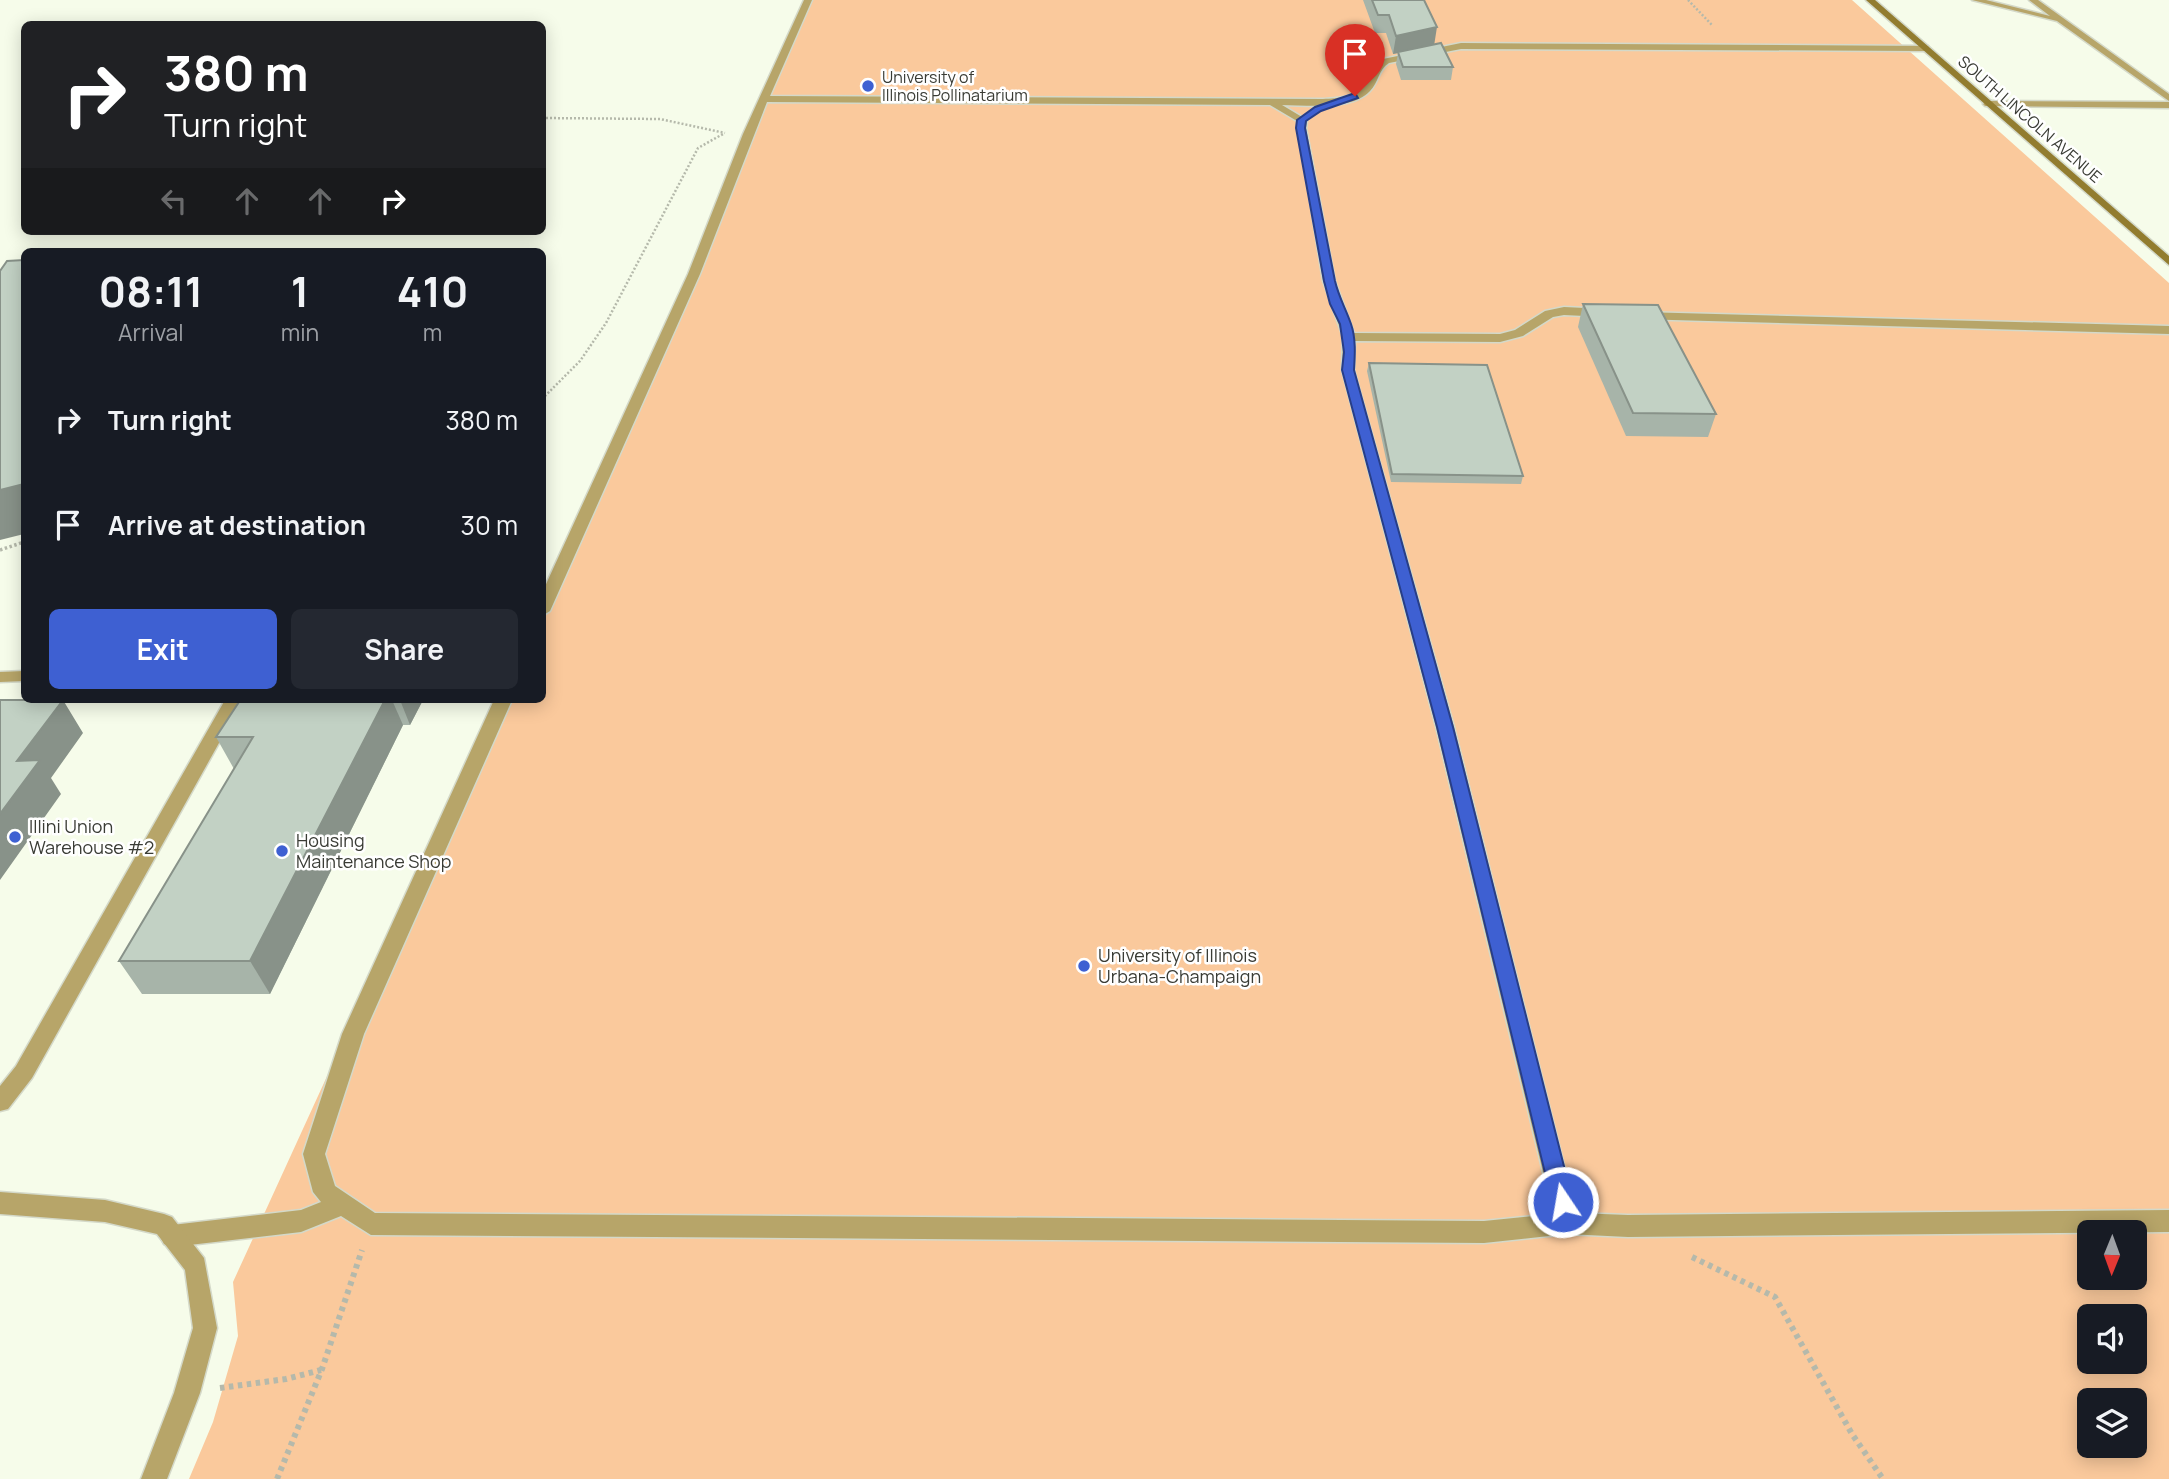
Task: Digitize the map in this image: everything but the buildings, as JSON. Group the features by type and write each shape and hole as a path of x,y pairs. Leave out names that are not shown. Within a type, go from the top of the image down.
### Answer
{"main road":[{"name":"SOUTH LINCOLN AVENUE","path":"1870,0 2169,262"}],"street":[{"path":"546,602 694,274 764,99 808,0"},
{"path":"1976,0 2036,14 2073,29"},
{"path":"2033,0 2169,98"},
{"path":"1302,120 1338,100 1368,89 1380,64 1386,61 1461,46 1925,48"},
{"path":"2153,89 2169,89"},
{"path":"764,99 1267,102 1338,100"},
{"path":"1267,102 1302,120"},
{"path":"1988,104 2169,105"},
{"path":"1302,120 1301,128 1329,281 1349,337 1348,370 1448,740 1567,1223"},
{"path":"1349,337 1500,338 1519,333 1549,314 1576,311 1684,319 2169,330"},
{"path":"0,677 21,676"},
{"path":"0,1102 24,1072 232,703"},
{"path":"502,703 353,1034 314,1154 325,1192 372,1224 1484,1232 1567,1223 1628,1226 2169,1221"},
{"path":"0,1203 105,1211 164,1225 196,1266 205,1328 187,1393 154,1479"},
{"path":"172,1236 301,1221 344,1204"}],"path":[{"path":"546,118 660,120 726,133 698,148 648,249 606,323 580,361 546,395"},
{"path":"0,550 21,543"},
{"path":"277,1479 322,1369 337,1319 372,1224"},
{"path":"1689,1256 1775,1297 1852,1434 1882,1479"},
{"path":"187,1393 286,1379 322,1369"}],"shaded area":[{"name":"University of Illinois Urbana-Champaign","path":"808,0 1852,0 2169,283 2169,1479 189,1479 213,1422 238,1336 233,1282 498,703 546,703 546,597 694,274"}],"place":[{"name":"University of Illinois Pollinatarium","path":"868,86"},
{"name":"Illini Union Warehouse #2","path":"15,837"},
{"name":"Housing Maintenance Shop","path":"282,851"},
{"name":"University of Illinois Urbana-Champaign","path":"1084,966"}],"route":[{"path":"1355,96 1318,109 1302,120 1301,128 1329,281 1335,304 1346,324 1350,352 1348,370 1445,727 1563,1202"}]}
